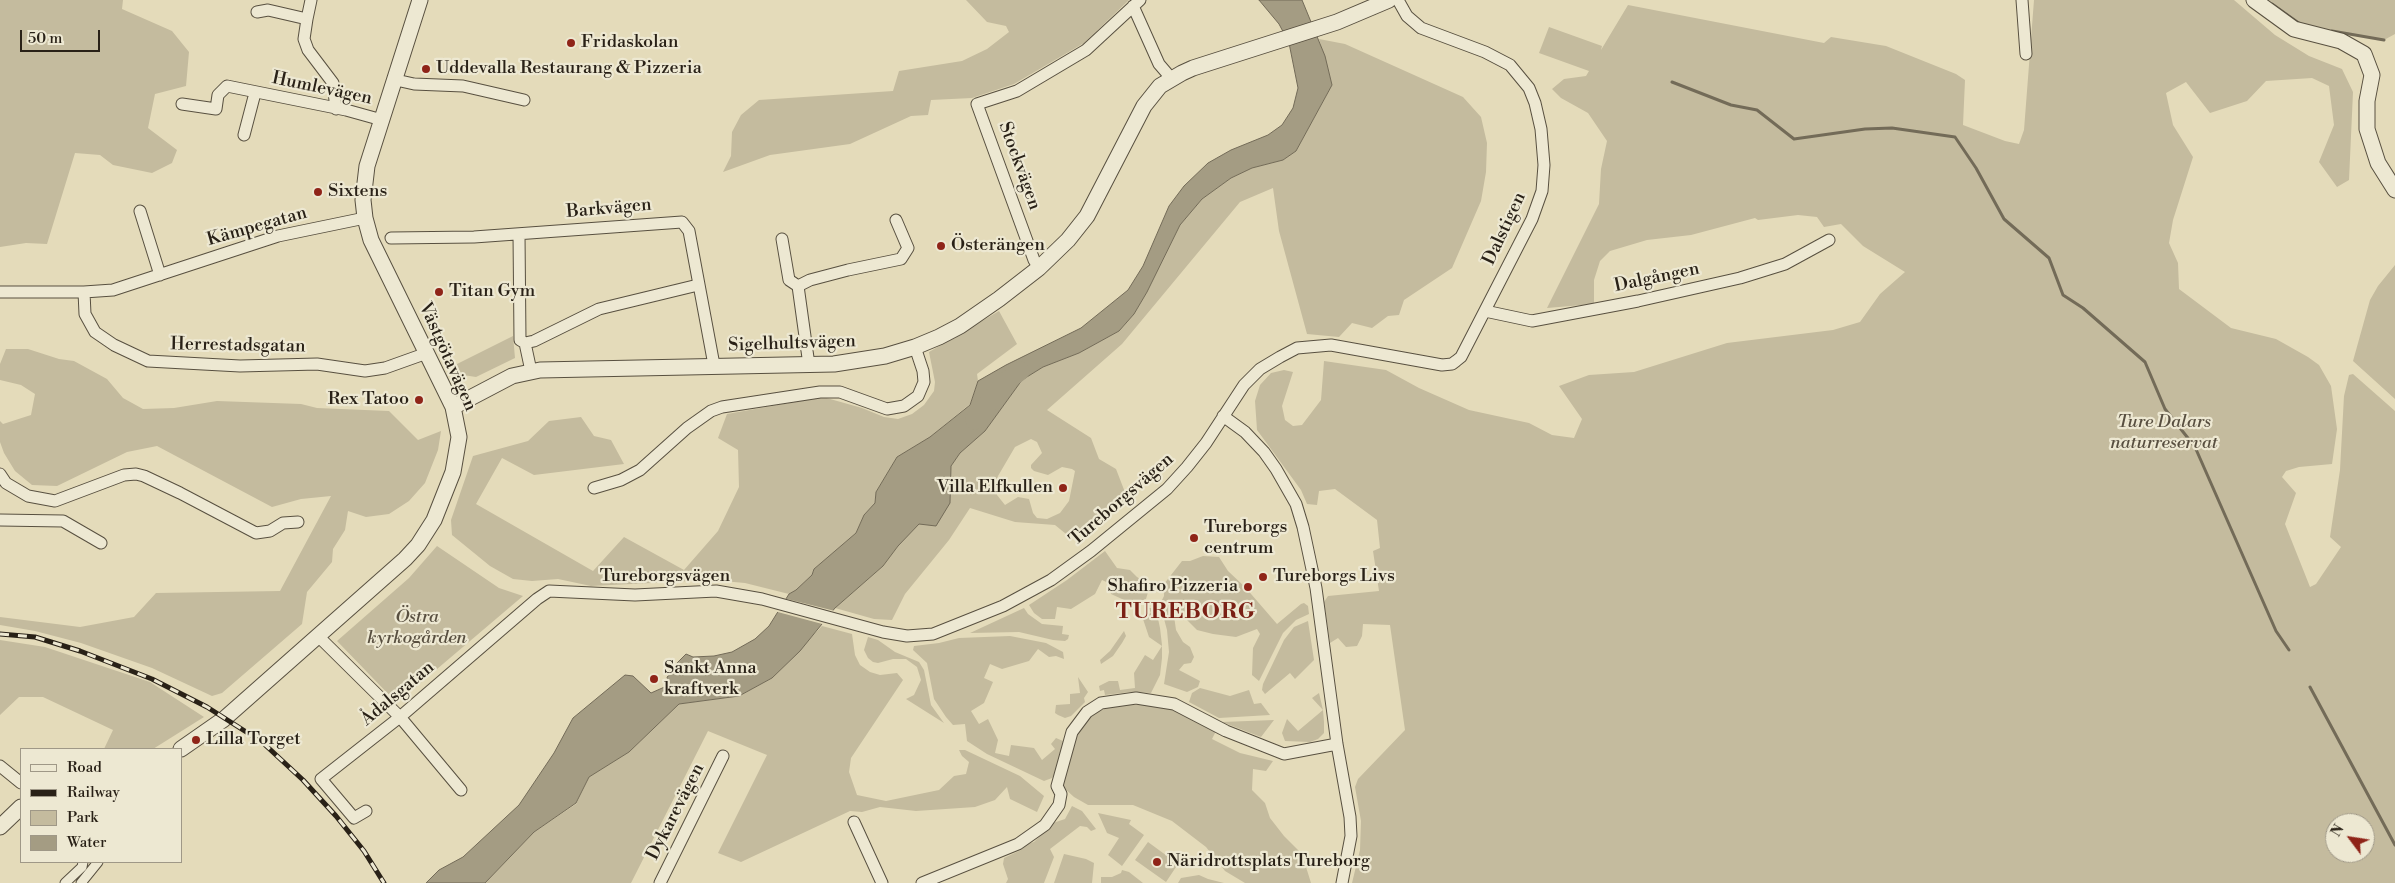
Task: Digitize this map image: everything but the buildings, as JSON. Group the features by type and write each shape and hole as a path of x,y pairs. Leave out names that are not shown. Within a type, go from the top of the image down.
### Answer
{"street":[{"path":"311,0 304,39 308,50 333,83 336,109"},
{"name":"Västgötavägen","path":"182,748 220,722 398,566 425,535 440,507 456,460 459,437 453,407 371,240 365,218 363,186 366,166 396,80 420,0"},
{"name":"Sigelhultsvägen","path":"453,407 512,376 531,371 564,368 809,365 861,361 915,347 967,322 1039,268 1062,248 1087,216 1144,106 1156,91 1171,78 1193,68 1337,22 1389,0"},
{"name":"Dalstigen","path":"1398,0 1407,16 1421,28 1485,52 1510,65 1529,88 1535,103 1541,129 1544,166 1542,191 1532,219 1461,357 1448,365"},
{"path":"2022,0 2026,54"},
{"path":"2254,0 2294,29 2341,41 2353,46 2364,54 2372,75 2367,101 2367,129 2378,164 2395,190"},
{"path":"1136,3 1159,64 1171,78"},
{"name":"Stockvägen","path":"1039,268 1034,260 977,104 1017,91 1086,50 1136,3"},
{"path":"256,12 268,10 307,19"},
{"path":"396,80 414,84 463,86 524,100"},
{"name":"Humlevägen","path":"182,104 216,109 218,95 227,86 382,120"},
{"name":"Humlevägen","path":"244,135 255,93"},
{"path":"140,211 160,275"},
{"name":"Kämpegatan","path":"0,292 113,290 278,236 365,218"},
{"path":"798,286 848,270 901,259 908,248 896,220"},
{"name":"Barkvägen","path":"390,238 519,234 682,222 688,231 714,365"},
{"path":"519,234 520,340 525,343 534,342 599,309 698,285"},
{"path":"782,239 789,280 798,286 809,365"},
{"name":"Dalgången","path":"1485,311 1532,321 1638,301 1740,278 1785,264 1829,240"},
{"name":"Herrestadsgatan","path":"84,292 85,314 95,332 114,345 148,361 240,366 317,364 365,371 385,368 427,354"},
{"path":"525,343 531,371"},
{"name":"Tureborgsvägen","path":"542,595 557,591 625,595 716,591 762,599 896,634 933,634 974,619 1027,594 1051,580 1091,551 1167,488 1187,467 1244,385 1260,369 1298,348 1317,345 1344,346 1448,365"},
{"path":"594,488 620,480 640,470 688,428 711,411 722,407 820,392 840,392 887,409 904,406 918,396 924,382 923,371 915,347"},
{"path":"1224,416 1245,432 1264,452 1287,484 1296,504 1316,588 1337,744 1350,817 1351,836 1342,883"},
{"path":"0,474 6,483 28,496 55,501 124,475 136,474 171,489 256,533 270,531 284,523 298,522"},
{"path":"0,520 63,521 101,543"},
{"name":"Ådalsgatan","path":"366,811 354,818 322,780 542,595"},
{"path":"318,636 400,716 460,790"},
{"path":"922,883 1018,844 1045,825 1059,805 1060,794 1057,786 1072,732 1087,712 1101,703 1136,698 1174,704 1226,731 1284,754 1337,744"},
{"name":"Dykarevägen","path":"660,883 723,756"},
{"path":"0,766 20,782"},
{"path":"0,826 20,808"},
{"path":"854,822 882,883"},
{"path":"65,883 84,868 96,863"},
{"path":"80,883 84,868"}],"green space":[{"path":"0,0 123,0 122,9 172,31 189,52 186,86 155,94 148,128 177,150 172,163 152,173 113,165 100,155 75,153 47,244 26,243 0,247"},
{"path":"966,0 1129,0 1084,43 1014,84 972,98 931,100 928,115 911,116 850,144 770,155 723,172 731,156 732,132 741,115 759,100 893,91 899,71 962,61 987,49 1009,32 1006,26 987,22"},
{"name":"Ture Dalars naturreservat","path":"2034,0 2234,0 2275,35 2309,56 2342,69 2353,92 2349,180 2337,187 2319,162 2334,125 2329,86 2312,78 2266,81 2247,101 2210,113 2186,82 2166,93 2173,125 2193,157 2173,220 2169,243 2178,263 2179,289 2231,328 2276,339 2308,357 2319,365 2331,386 2337,429 2332,464 2299,467 2286,471 2282,477 2296,493 2285,524 2310,587 2316,584 2341,547 2330,537 2340,470 2344,396 2349,375 2353,374 2395,411 2395,883 1352,883 1360,850 1361,821 1355,787 1358,779 1405,730 1390,625 1363,624 1362,636 1357,646 1346,647 1338,638 1330,643 1324,602 1328,596 1379,591 1373,551 1380,548 1377,520 1335,489 1319,491 1317,505 1307,504 1301,490 1257,430 1255,401 1260,385 1271,373 1284,370 1293,372 1282,406 1285,420 1293,426 1302,425 1321,400 1324,361 1386,370 1419,388 1469,410 1529,423 1552,435 1574,438 1582,419 1559,386 1589,375 1634,372 1727,343 1833,330 1860,322 1880,294 1905,272 1863,246 1841,224 1824,227 1817,217 1798,215 1758,220 1755,218 1691,235 1647,240 1610,251 1600,261 1594,280 1594,304 1547,308 1599,204 1601,169 1607,141 1588,113 1561,98 1552,89 1564,79 1586,76 1589,71 1539,53 1549,27 1602,46 1601,50 1628,5 1824,43 1831,37 1886,46 1956,74 1965,80 1963,125 2005,141 2019,144 2024,130"},
{"path":"2265,0 2395,0 2395,34 2384,40 2317,30 2296,24"},
{"path":"1319,39 1345,44 1463,97 1481,117 1487,143 1486,172 1481,201 1452,268 1404,300 1399,315 1388,316 1372,328 1352,323 1339,337 1307,334 1279,231 1273,188 1240,202 1122,344 1047,410 1091,438 1099,459 1116,469 1128,500 1104,520 1071,538 1055,525 1015,522 970,508 949,540 905,594 892,620 874,619 835,608 883,566 919,523 950,503 951,466 960,453 985,431 1022,380 1043,367 1079,353 1119,331 1134,314 1147,292 1180,225 1202,199 1231,178 1252,168 1283,160 1296,151 1332,85","holes":["1031,439 1037,442 1042,453 1031,465 1034,471 1048,475 1062,467 1075,471 1069,501 1060,513 1047,519 1037,518 1033,513 1029,499 1018,497 1005,505 997,495 995,484 1015,447"]},
{"path":"2395,265 2395,399 2353,361 2370,300 2378,286"},
{"path":"999,311 1017,344 977,374 978,381 970,404 930,437 897,457 876,492 875,503 864,515 856,533 814,569 812,575 796,590 789,594 745,583 712,580 591,586 558,579 532,581 513,579 490,566 452,535 451,520 473,456 528,441 549,421 581,417 594,436 611,440 624,464 534,475 502,458 476,504 593,571 624,537 684,570 718,531 739,487 738,450 718,438 727,414 823,397 862,408 884,417 898,419 912,414 924,405 934,391 935,382 929,352"},
{"path":"513,336 515,358 476,377 463,375 453,366"},
{"path":"6,349 28,349 59,359 74,361 107,379 123,398 143,409 174,408 217,401 301,404 317,408 389,411 418,440 441,431 438,450 425,483 409,501 389,514 366,517 348,511 345,530 333,549 332,562 307,592 302,624 222,693 212,696 152,668 81,643 35,631 0,625 0,617 80,627 134,617 156,593 280,591 331,496 301,499 272,507 157,446 127,452 57,486 32,485 15,471 4,453 0,442 0,421 3,424 31,415 35,394 21,385 0,380 0,364"},
{"name":"Östra kyrkogården","path":"437,546 499,588 523,596 397,703 337,641 409,578"},
{"path":"1105,551 1117,568 1130,570 1150,585 1146,599 1133,604 1111,594 1115,586 1102,580 1095,594 1071,609 1057,607 1055,619 1042,619 1034,613 1029,605 1067,580"},
{"path":"1203,556 1219,557 1228,571 1245,587 1277,624 1301,604 1304,603 1308,606 1309,614 1296,620 1283,633 1259,681 1252,675 1253,648 1260,634 1257,629 1236,637 1213,634 1197,630 1178,611 1174,616 1176,630 1183,642 1190,647 1194,657 1191,663 1184,664 1179,670 1200,681 1198,687 1187,692 1164,684 1169,652 1167,630 1160,604 1164,596 1164,584 1182,561 1190,561"},
{"path":"1024,608 1028,614 1042,624 1063,626 1062,634 1069,635 1068,639 1065,641 1053,640 1019,632 970,633"},
{"path":"1149,608 1154,608 1157,614 1162,646 1149,637 1142,616 1151,613"},
{"path":"1308,621 1314,660 1295,679 1290,673 1265,694 1262,690 1263,684 1284,640 1294,627"},
{"path":"822,626 852,634 855,655 860,665 870,672 880,675 897,673 903,680 851,758 849,772 857,795 886,801 939,790 954,776 966,774 969,762 962,756 959,750 965,750 1020,776 1044,796 1037,812 1010,799 1007,787 995,800 975,807 916,811 880,807 862,812 850,811 741,862 718,853 767,755 708,731 631,883 485,883 534,832 576,804 589,777 629,752 679,704 739,696 772,678"},
{"path":"1124,631 1126,636 1113,656 1101,664 1100,660 1110,651"},
{"path":"1010,636 1046,643 1063,652 1064,659 1056,656 1049,657 1038,649 1029,661 1002,669 990,664 984,678 993,682 984,703 971,711 979,724 988,719 998,740 995,753 1009,756 1011,745 1034,748 1042,760 1055,749 1051,744 1056,738 1063,741 1055,773 1052,778 1044,781 987,754 967,741 965,724 953,725 946,717 934,699 927,663 913,650 914,646 959,638"},
{"path":"868,637 878,640 895,652 919,662 924,670 931,705 944,723 906,699 914,695 921,680 917,667 906,659 873,662 868,658 864,650"},
{"path":"0,640 45,647 150,682 204,717 155,748 104,748 113,730 43,697 19,697 0,715"},
{"path":"1162,646 1160,675 1151,693 1130,692 1105,695 1104,690 1100,691 1099,686 1109,681 1118,681 1120,690 1135,688 1134,673 1145,655 1153,660"},
{"path":"1078,677 1088,692 1084,698 1085,702 1071,716 1065,718 1055,713 1056,705 1070,704 1070,694 1080,693"},
{"path":"1200,688 1230,696 1249,690 1254,704 1261,703 1270,715 1219,718 1189,702 1192,693"},
{"path":"1319,693 1323,710 1312,698"},
{"path":"1151,705 1175,709 1216,731 1212,739 1240,753 1273,761 1266,771 1253,769 1252,790 1265,803 1270,818 1284,836 1302,854 1311,883 1245,883 1225,871 1206,847 1172,821 1133,805 1088,805 1074,797 1063,787 1074,737 1087,718 1108,707"},
{"path":"1323,710 1324,733 1318,739 1310,742 1285,741 1282,733 1287,719 1298,731"},
{"path":"1274,720 1261,737 1222,722"},
{"path":"1072,806 1082,811 1096,829 1091,831 1087,827 1080,826 1050,849 1054,857 1044,883 1006,883 1008,879 1003,864 1004,858 1021,850 1027,844 1034,842 1053,823 1065,819"},
{"path":"1098,813 1131,820 1129,824 1144,835 1122,866 1108,855 1119,838 1107,833"},
{"name":"Näridrottsplats Tureborg","path":"1148,842 1178,864 1166,882 1135,860"},
{"path":"1064,854 1086,859 1094,863 1092,883 1054,883"},
{"path":"1122,870 1129,872 1143,883 1101,883 1101,877 1112,877 1121,873"},
{"path":"1199,875 1224,883 1178,883 1181,878"}],"water":[{"path":"1259,0 1302,0 1325,56 1332,85 1296,151 1283,160 1252,168 1231,178 1202,199 1180,225 1147,292 1134,314 1119,331 1079,353 1043,367 1022,380 985,431 960,453 951,466 950,503 936,526 919,524 898,546 883,566 835,608 800,651 772,678 739,696 679,704 629,752 589,777 576,803 534,832 485,883 426,883 439,870 463,857 519,805 554,753 573,718 625,675 633,676 651,693 669,685 667,677 671,674 669,668 674,666 686,654 693,657 714,656 732,652 755,639 769,626 789,594 796,590 812,575 814,569 856,533 864,515 875,503 876,492 897,457 930,437 970,405 978,381 1081,328 1128,290 1143,266 1169,206 1184,186 1208,163 1231,150 1268,135 1282,125 1293,108 1298,88 1289,43 1279,24"}],"pier":[{"path":"783,598 835,611 826,625 774,611"}],"waterway":[{"path":"2272,4 2300,24"},
{"path":"2332,31 2384,40"},
{"path":"1672,82 1731,105 1757,110 1794,139 1865,129 1892,128 1955,137 1976,168 2004,219 2049,258 2063,295 2083,308 2145,362 2165,409 2195,447 2276,631 2289,650"},
{"path":"975,420 1005,382 1020,371"},
{"path":"2310,687 2395,845"}],"railway":[{"path":"0,634 35,637 80,651 152,679 207,707 262,742 303,780 336,816 364,851 384,883"}],"place":[{"name":"Fridaskolan","path":"571,43"},
{"name":"Uddevalla Restaurang & Pizzeria","path":"426,69"},
{"name":"Sixtens","path":"318,192"},
{"name":"Österängen","path":"941,246"},
{"name":"Titan Gym","path":"439,292"},
{"name":"Rex Tatoo","path":"419,400"},
{"name":"Villa Elfkullen","path":"1063,488"},
{"name":"Tureborgs centrum","path":"1194,538"},
{"name":"Tureborgs Livs","path":"1263,577"},
{"name":"Shafiro Pizzeria","path":"1248,587"},
{"name":"Sankt Anna kraftverk","path":"654,679"},
{"name":"Lilla Torget","path":"196,740"},
{"name":"Näridrottsplats Tureborg","path":"1157,862"}],"district":[{"name":"TUREBORG","path":"1186,613"}]}
